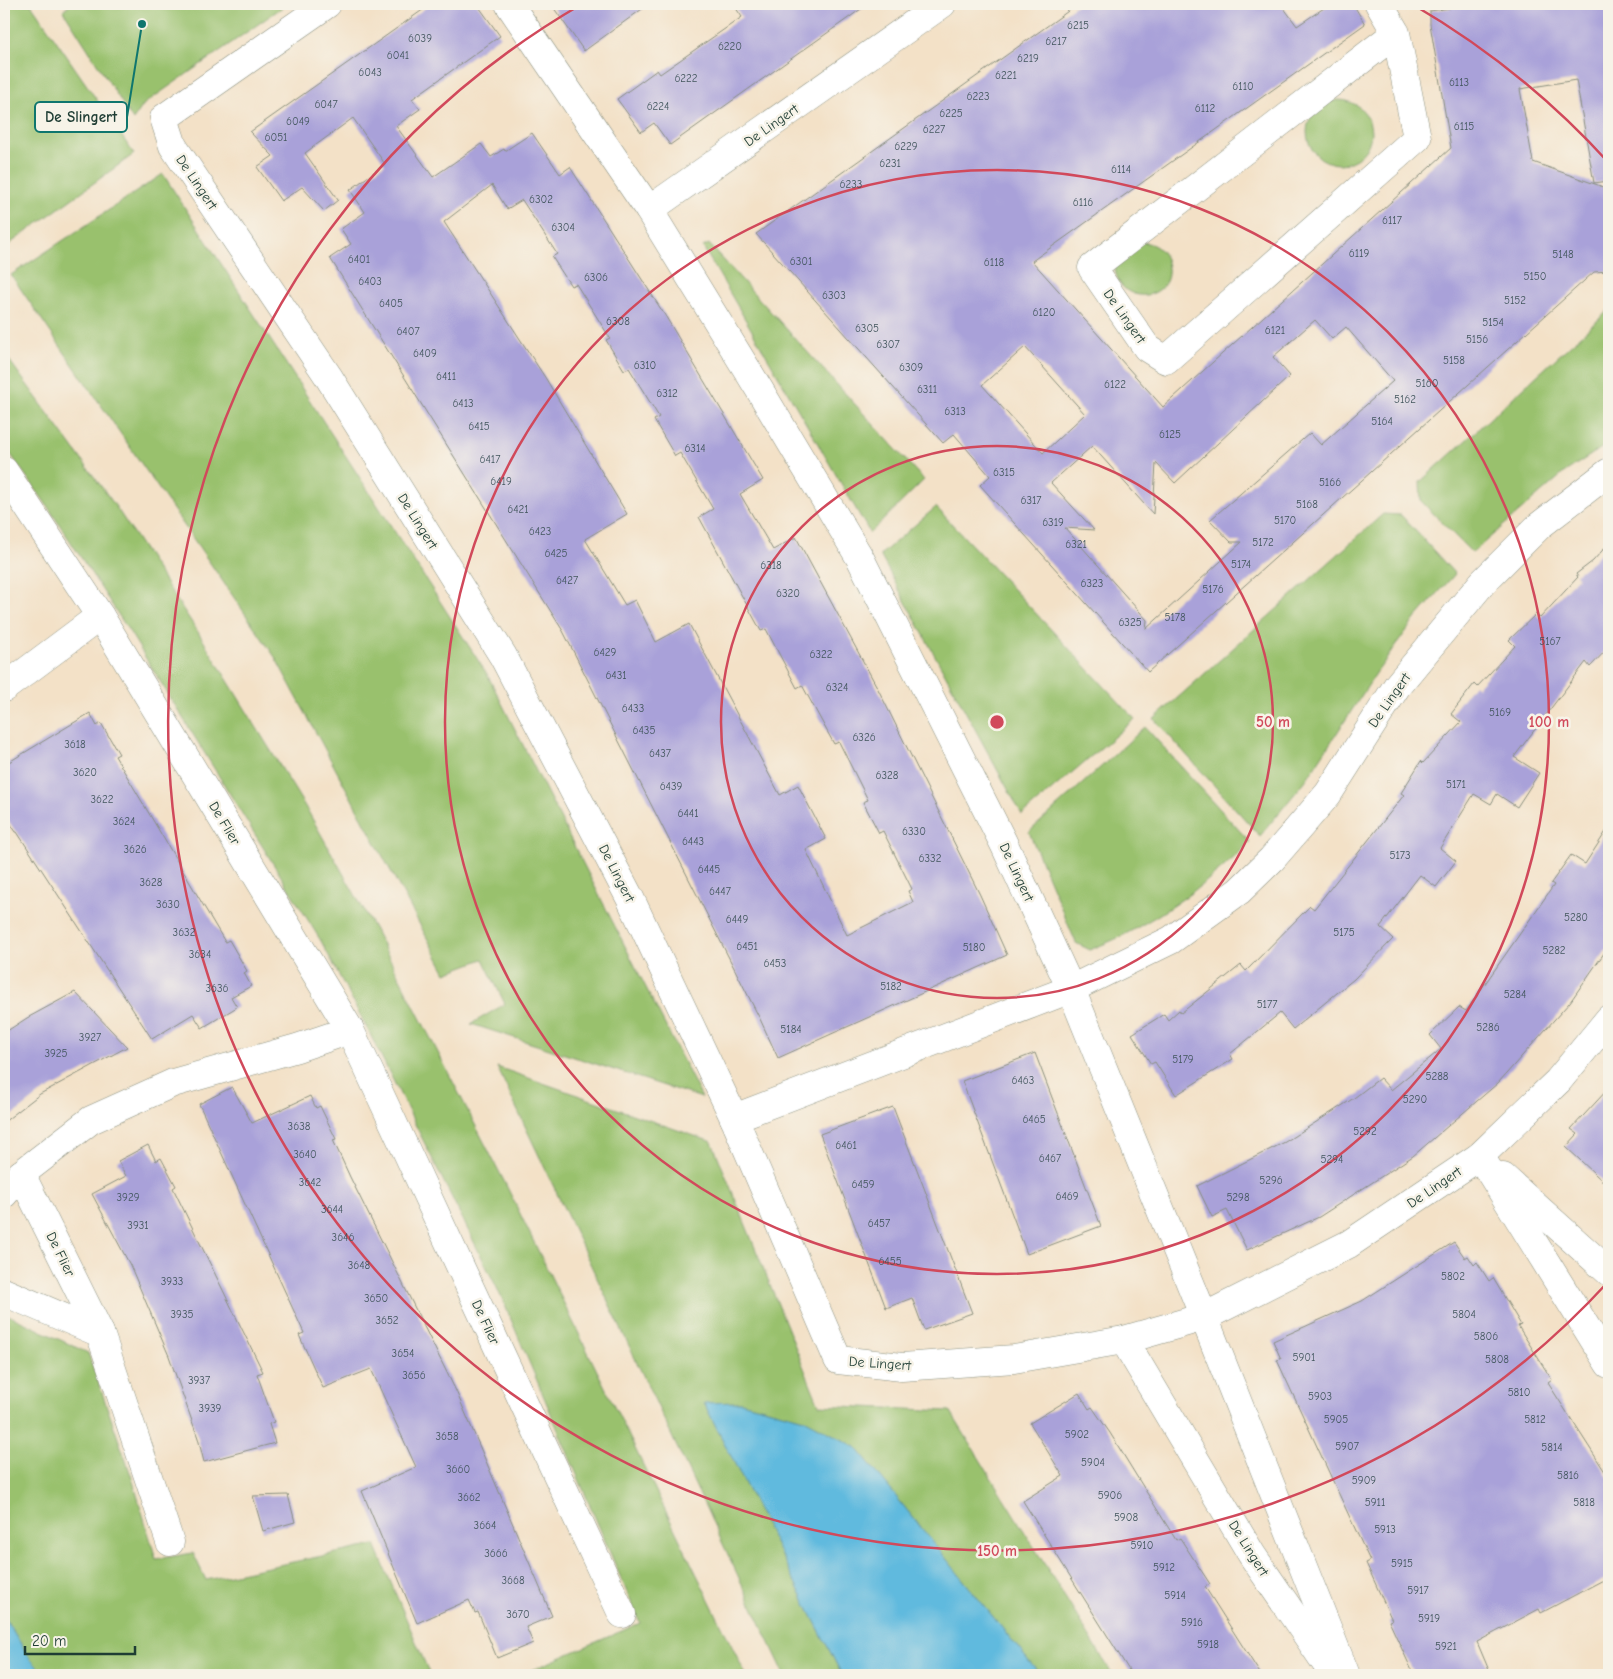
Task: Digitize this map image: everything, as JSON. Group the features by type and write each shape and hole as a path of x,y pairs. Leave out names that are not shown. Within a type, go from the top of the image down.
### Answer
{"street":[{"name":"De Lingert","path":"326,4 164,118 173,146 328,376 503,656 630,898 734,1118 838,1360 902,1367 1014,1359 1124,1340 1204,1317 1349,1244 1480,1156 1558,1081 1609,1019"},
{"name":"De Lingert","path":"509,4 649,210 860,558 1004,844 1071,989 1346,1675"},
{"name":"De Lingert","path":"649,210 942,4"},
{"name":"De Lingert","path":"1379,4 1396,33 1417,138 1166,360 1147,348 1092,268 1396,33"},
{"name":"De Flier","path":"4,471 100,616 350,1030 622,1614"},
{"name":"De Lingert","path":"734,1118 1071,989 1171,940 1240,891 1272,859 1328,794 1396,686 1483,582 1540,526 1609,472"},
{"path":"4,688 100,616"},
{"name":"De Flier","path":"170,1542 100,1333 13,1184 91,1120 173,1083 296,1048 350,1030"},
{"path":"1480,1156 1609,1272"},
{"path":"1480,1156 1609,1364"},
{"path":"4,1292 100,1333"},
{"name":"De Lingert","path":"1124,1340 1252,1555 1334,1675"}],"green space":[{"path":"4,4 31,4 134,154 4,248"},
{"path":"72,4 287,4 144,104 133,120 63,10"},
{"path":"1333,100 1345,100 1362,109 1369,120 1371,132 1369,144 1362,155 1345,164 1333,164 1321,159 1312,150 1307,138 1307,126 1312,114 1321,105"},
{"path":"163,174 487,674 702,1098 471,1024 505,1004 483,959 446,973 275,657 11,275"},
{"path":"1142,242 1153,245 1162,252 1166,259 1168,273 1164,284 1156,292 1146,295 1135,294 1125,289 1118,279 1115,265"},
{"path":"709,244 924,480 870,533 703,247"},
{"path":"1609,310 1609,443 1565,472 1472,553 1421,501 1420,482"},
{"path":"4,353 114,504 198,632 309,813 375,930 505,1183 746,1675 520,1675 640,1623 501,1296 369,1032 321,941 129,631 44,501 4,445"},
{"path":"936,507 1135,719 1022,815 880,555"},
{"path":"1383,514 1401,515 1455,574 1415,619 1377,672 1306,780 1260,836 1154,719"},
{"path":"1145,727 1250,842 1190,894 1122,936 1090,950 1076,943 1029,832"},
{"path":"497,1067 712,1142 819,1405 950,1411 1113,1675 1040,1675 856,1447 804,1419 741,1402 704,1403 842,1675 785,1675"},
{"path":"4,1313 88,1353 132,1478 156,1559 193,1553 206,1580 375,1545 430,1675 46,1675 30,1659 4,1616"}],"water":[{"path":"741,1402 804,1419 856,1447 1040,1675 842,1675 704,1403"},
{"path":"4,1616 30,1659 46,1675 4,1675"}],"building":[{"path":"431,4 477,4 500,36 412,99 420,109 396,126 433,177 481,144 491,157 504,149 505,151 532,133 560,174 570,167 666,317 763,480 740,494 773,550 796,537 877,687 980,895 1007,955 778,1058 563,631 330,258 351,244 341,229 365,212 350,190 385,164 353,118 305,153 338,200 324,211 302,187 281,201 257,167 273,156 250,132","holes":["492,185 507,209 522,200 557,254 552,257 571,286 576,284 610,338 606,340 624,370 629,368 659,417 654,420 675,456 680,453 713,509 699,517 761,631 766,629 797,688 802,685 834,744 839,742 868,800 863,802 879,833 883,831 912,889 908,891 913,902 847,935 806,850 826,839 798,785 780,795 689,624 656,642 635,600 625,605 585,539 627,514 546,379 444,222"]},
{"path":"551,4 649,4 584,51"},
{"path":"733,4 868,4 670,145 654,123 641,132 617,99 657,70 660,74 742,17"},
{"path":"1078,4 1281,4 1297,26 1330,4 1353,4 1365,24 1032,261 1163,407 1451,148 1430,24 1430,11 1450,8 1450,4 1609,4 1609,181 1594,183 1576,80 1520,89 1533,162 1609,189 1609,271 1594,272 1148,672 980,485 990,476 954,434 943,443 756,234","holes":["1315,320 1332,339 1346,327 1393,381 1321,445 1310,433 1210,520 1231,542 1242,542 1146,629 1147,620 1065,528 1094,530 1051,483 1092,446 1153,514 1156,463 1175,483 1290,376 1273,357","1025,347 1085,414 1043,453 982,385"]},
{"path":"1609,543 1609,647 1590,667 1586,662 1514,757 1539,773 1517,807 1497,794 1491,804 1474,794 1440,848 1456,861 1436,887 1420,875 1380,927 1393,939 1354,979 1293,1029 1280,1013 1230,1054 1233,1059 1176,1095 1155,1062 1151,1064 1132,1034 1164,1014 1168,1020 1179,1010 1181,1013 1241,965 1246,971 1310,906 1314,909 1404,795 1401,793 1421,761 1423,763 1461,722 1451,714 1474,684 1477,687 1515,646 1509,640 1536,614 1540,618 1578,577 1576,574 1593,561"},
{"path":"90,713 97,726 101,723 119,754 115,756 225,942 229,940 247,971 244,973 251,986 231,997 237,1007 202,1028 193,1014 152,1039 4,814 4,765"},
{"path":"1609,827 1609,946 1570,1002 1498,1083 1413,1156 1319,1217 1247,1250 1227,1210 1212,1217 1197,1186 1285,1142 1354,1098 1380,1078 1391,1090 1441,1049 1430,1035 1459,1007 1466,1011 1554,885 1551,883 1571,855 1585,864"},
{"path":"75,992 127,1047 40,1094 4,1122 4,1033"},
{"path":"1035,1053 1101,1226 1027,1254 962,1081"},
{"path":"232,1087 252,1123 310,1096 316,1108 320,1106 336,1139 333,1140 350,1177 456,1391 552,1616 526,1627 533,1643 497,1658 478,1612 475,1613 469,1600 417,1623 362,1491 416,1467 371,1369 323,1388 299,1335 304,1333 199,1104"},
{"path":"1609,1088 1609,1187 1566,1147 1578,1134 1571,1129"},
{"path":"893,1107 972,1313 924,1330 912,1298 886,1308 820,1134"},
{"path":"148,1145 156,1161 161,1158 176,1186 173,1188 263,1372 257,1374 274,1422 269,1424 275,1443 204,1462 198,1438 169,1356 130,1265 92,1194 126,1176 118,1161"},
{"path":"1454,1242 1465,1258 1468,1256 1474,1265 1477,1262 1489,1281 1493,1278 1521,1325 1518,1326 1552,1380 1548,1383 1609,1478 1609,1577 1541,1613 1539,1609 1477,1642 1491,1675 1414,1675 1389,1621 1392,1620 1366,1563 1370,1561 1277,1360 1281,1359 1273,1341 1362,1301"},
{"path":"1079,1393 1089,1409 1092,1407 1110,1433 1176,1540 1180,1538 1210,1584 1205,1587 1261,1675 1132,1675 1023,1501 1063,1476 1030,1423"},
{"path":"288,1495 295,1522 263,1531 253,1496"}],"place":[{"name":"De Slingert","path":"142,24"}]}
